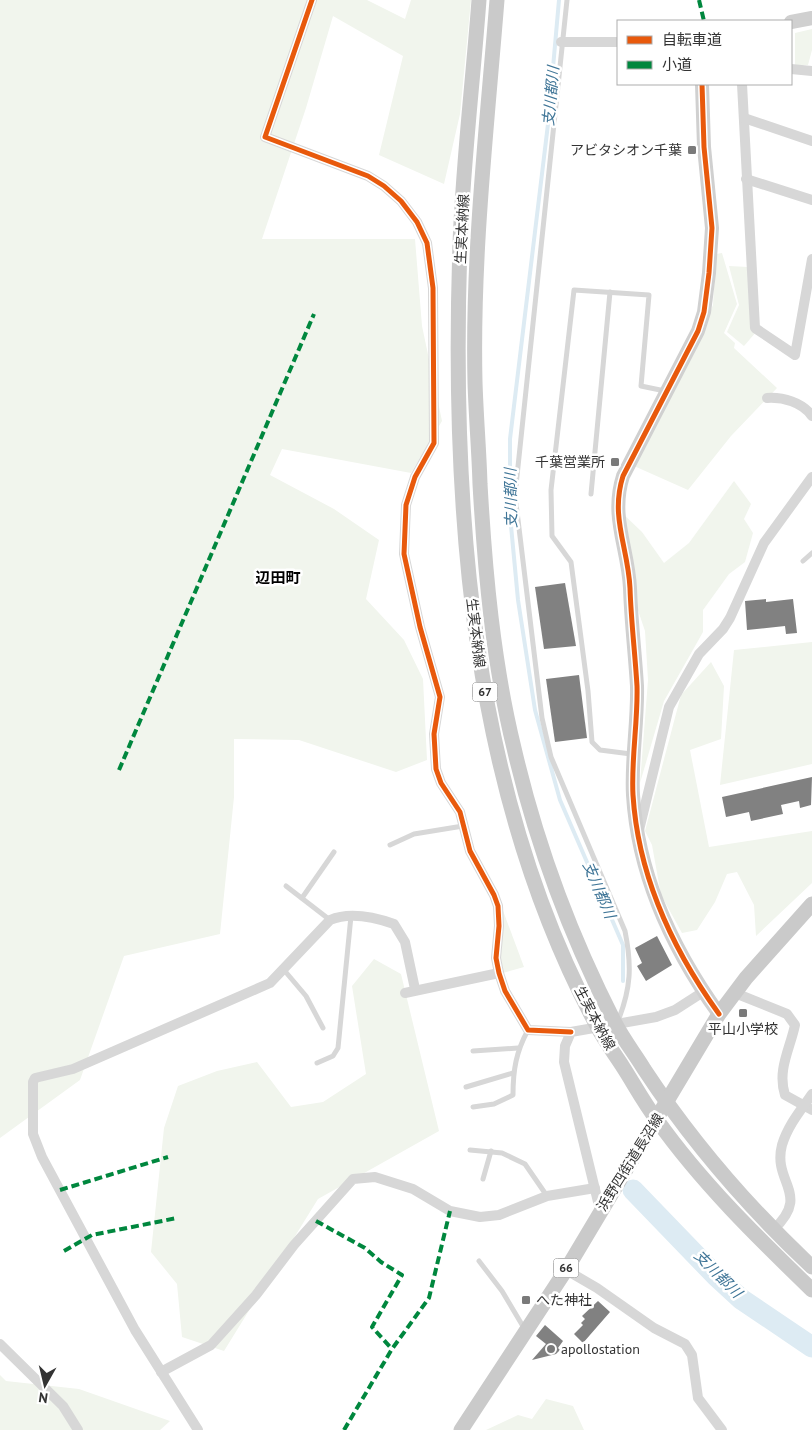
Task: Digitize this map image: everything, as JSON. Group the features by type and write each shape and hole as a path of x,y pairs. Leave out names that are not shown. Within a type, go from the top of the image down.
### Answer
{"main road":[{"name":"生実本納線","path":"479,0 460,241 458,408 470,588 482,681 508,797 555,934 597,1027 657,1120 707,1182 762,1242 812,1290"},
{"name":"生実本納線","path":"498,0 479,239 475,379 483,532 489,596 504,703 514,749 535,829 559,895 616,1026 667,1104 739,1194 773,1230 812,1266"},
{"name":"浜野四街道長沼線","path":"461,1430 566,1270 600,1210 667,1104 719,1014 778,940 812,904"}],"street":[{"path":"312,0 265,137 368,176 384,186 401,201 417,222 427,243 433,288 434,443 415,477 406,505 404,554 420,627 440,697 434,734 436,769 441,783 460,812 470,851 494,894 498,906 499,926 496,958 505,991 528,1030 571,1032 656,1018 675,1010 703,992"},
{"path":"792,22 812,18"},
{"path":"561,42 617,42"},
{"path":"792,69 812,71"},
{"path":"702,85 704,147 712,228 704,312 698,331 665,391 623,476 617,514 629,577 637,687 632,754 633,797 638,834 654,899 703,992 719,1014"},
{"path":"742,85 755,328 794,355 812,260"},
{"path":"744,118 812,141"},
{"path":"746,179 812,200"},
{"path":"767,398 782,397 808,411 812,416"},
{"path":"638,834 669,707 699,654 723,629 730,618 764,543 812,477"},
{"path":"198,1430 135,1330 42,1157 33,1134 33,1082 39,1076 73,1069 148,1038 270,983 330,920 339,916 351,915 394,924 404,942 410,991 499,973"},
{"path":"735,993 787,1014 792,1020 795,1025 781,1074 782,1088 785,1095 808,1108"},
{"path":"571,1032 565,1046 564,1062 600,1210"},
{"path":"773,1230 786,1219 791,1207 791,1197 781,1159 782,1145 794,1118 808,1108 812,1094"},
{"path":"161,1372 211,1345 256,1295 294,1245 353,1179 375,1177 413,1189 450,1211 480,1217 500,1215 547,1196 595,1188"},
{"path":"566,1270 597,1288 654,1328 685,1344 692,1355 698,1398 722,1430"},
{"path":"0,1344 63,1406 78,1430"}],"lane":[{"path":"567,0 561,42 515,495 542,718 551,757 625,931 631,960 628,996 616,1026"},
{"path":"632,754 600,750 592,742 571,562 552,536 551,490 574,290 649,295 641,386 665,391"},
{"path":"590,494 610,292"},
{"path":"803,561 812,553"},
{"path":"390,845 414,834 463,826"},
{"path":"302,898 334,852"},
{"path":"286,886 330,920"},
{"path":"317,1063 333,1056 338,1048 351,915"},
{"path":"284,970 306,996 324,1028"},
{"path":"473,1107 494,1104 514,1095 513,1073 518,1048 528,1030"},
{"path":"473,1051 518,1048"},
{"path":"466,1087 513,1073"},
{"path":"470,1150 502,1153 525,1164 547,1196"},
{"path":"483,1179 491,1151"},
{"path":"479,1260 502,1291 526,1331"}],"shaded area":[{"path":"0,0 367,0 405,19 411,0 471,0 460,114 444,184 379,155 403,56 333,16 306,108 262,239 415,239 422,326 442,421 411,473 282,449 270,475 334,509 379,540 366,599 404,640 423,679 427,760 396,772 299,740 234,739 234,797 220,934 124,956 80,1080 0,1138"},
{"path":"812,29 812,50 808,65 795,65 795,33"},
{"path":"722,253 737,304 724,333 735,343 734,348 777,388 731,436 688,490 634,466 687,363 713,305 716,254"},
{"path":"729,266 748,267 756,332 744,346 727,332 739,305"},
{"path":"734,481 751,504 744,519 753,533 745,562 729,574 703,610 703,632 664,701 640,783 648,680 645,631 626,575 622,513 642,532 664,563 689,543"},
{"path":"812,642 812,764 720,785 734,650"},
{"path":"711,662 724,686 721,739 690,750 709,847 812,831 812,883 756,936 754,905 737,872 727,874 715,902 697,930 682,933 661,895 652,845 645,831 681,695"},
{"path":"502,908 524,967 503,973 500,962"},
{"path":"374,959 401,974 439,1131 318,1199 224,1351 182,1337 177,1284 151,1252 164,1128 178,1086 217,1071 257,1062 291,1107 323,1102 366,1074 352,986"},
{"path":"0,1375 6,1381 79,1389 170,1421 160,1430 0,1430"},
{"path":"546,1399 573,1406 584,1430 486,1430 518,1415 532,1419"}],"building":[{"path":"565,583 576,646 544,649 535,587"},
{"path":"766,599 766,602 793,599 797,633 786,634 785,626 747,630 745,601"},
{"path":"579,675 587,738 555,742 546,679"},
{"path":"812,777 811,805 800,808 799,801 781,805 783,814 751,821 749,812 726,817 722,797"},
{"path":"657,936 672,965 646,981 637,966 642,963 635,948"},
{"path":"598,1301 610,1312 583,1343 574,1334 583,1325 581,1323 585,1319 582,1316"},
{"path":"545,1325 563,1341 558,1348 560,1350 556,1354 532,1360 546,1344 536,1336"}],"waterway":[{"name":"支川都川","path":"559,0 548,124 510,439 510,515 518,600 535,710 560,800 623,945 623,981"},
{"name":"支川都川","path":"633,1190 716,1276 741,1299 812,1347"}],"marked path":[{"path":"699,0 704,20"},
{"path":"119,770 314,314"},
{"path":"60,1190 168,1157"},
{"path":"344,1430 392,1349 429,1298 450,1211"},
{"path":"64,1251 92,1235 177,1218"},
{"path":"316,1221 365,1248 381,1262 402,1275 372,1327 392,1349"}],"cycle path":[{"path":"312,0 265,137 368,176 384,186 401,201 417,222 427,243 433,288 434,443 415,477 406,505 404,554 420,627 440,697 434,734 436,769 441,783 460,812 470,851 498,906 499,926 496,958 505,991 528,1030 571,1032"},
{"path":"702,85 704,147 712,228 704,312 698,331 623,476 618,505 629,573 637,686 633,781 636,825 650,883 673,938 702,989 719,1014"}],"place":[{"name":"アビタシオン千葉","path":"692,150"},
{"name":"千葉営業所","path":"615,462"},
{"name":"平山小学校","path":"743,1013"},
{"name":"へた神社","path":"526,1300"},
{"name":"apollostation","path":"551,1349"}],"district":[{"name":"辺田町","path":"278,578"}]}
